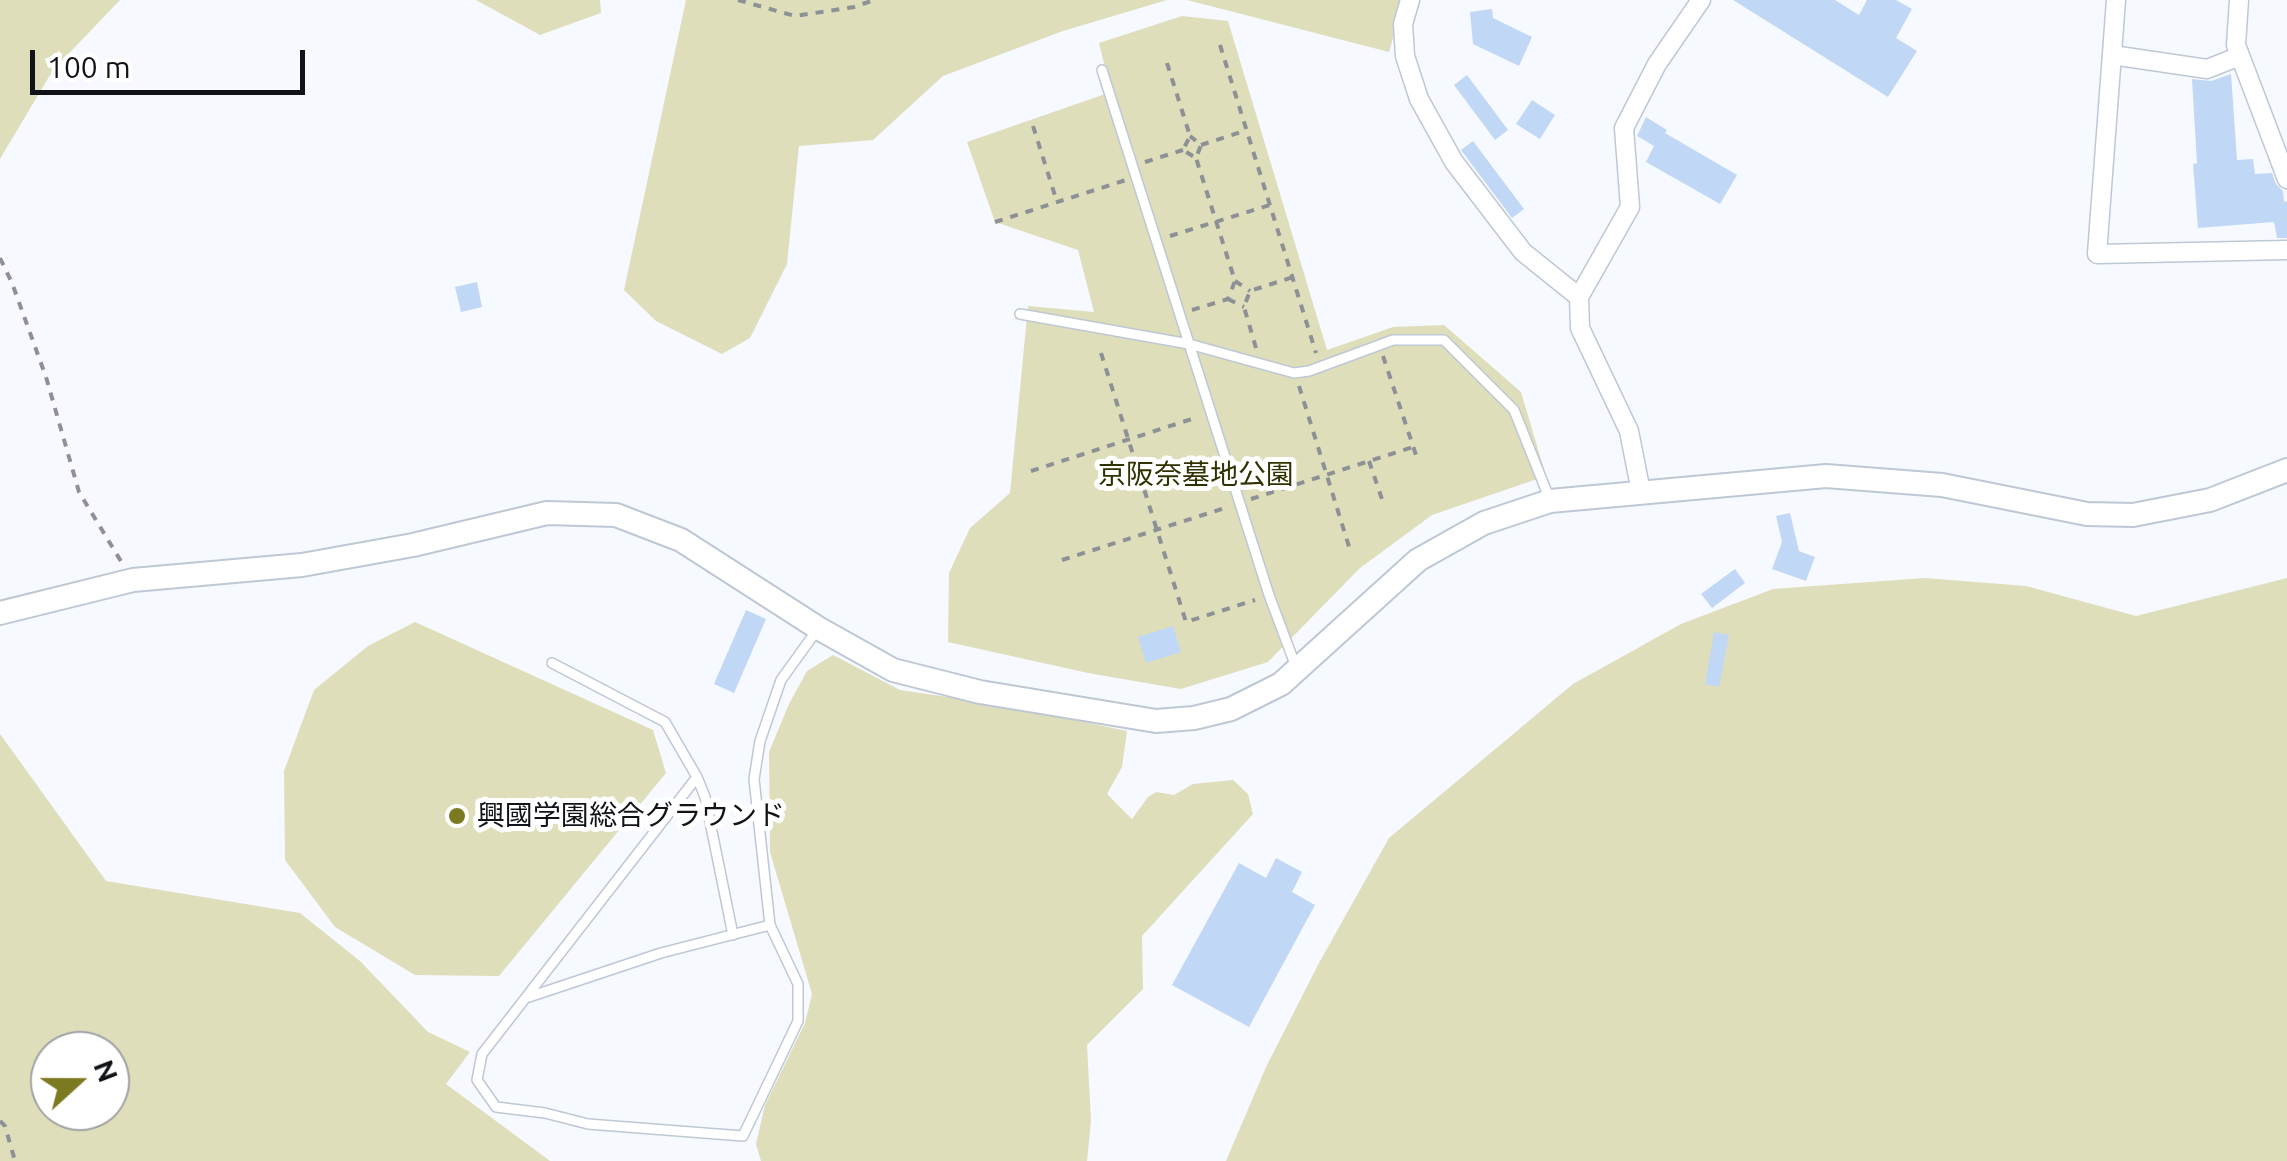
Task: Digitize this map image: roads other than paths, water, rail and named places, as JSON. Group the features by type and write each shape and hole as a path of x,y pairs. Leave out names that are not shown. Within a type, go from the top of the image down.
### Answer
{"street":[{"path":"1410,0 1403,24 1405,56 1419,99 1454,162 1523,252 1578,298"},
{"path":"1642,492 1629,431 1580,328 1578,298 1630,207 1624,128 1657,64 1701,0"},
{"path":"2116,0 2098,254 2287,250"},
{"path":"2239,0 2236,45 2287,179"},
{"path":"2112,55 2207,68 2240,56"},
{"path":"0,614 133,580 302,564 413,545 548,512 616,514 681,540 818,628 893,670 980,692 1156,721 1194,718 1231,708 1281,684 1418,560 1484,523 1550,501 1826,476 1942,486 2087,514 2132,515 2210,500 2287,470"}],"lane":[{"path":"1102,70 1269,595 1297,669"},
{"path":"1020,314 1189,344 1294,373 1393,340 1444,340 1514,410 1550,501"},
{"path":"697,777 482,1054 476,1080 496,1107 588,1124 743,1136 798,1021 798,984 770,925 754,778 760,742 781,680 818,628"},
{"path":"552,664 665,722 705,796 733,935"},
{"path":"526,998 661,953 770,925"}],"place":[{"name":"興國学園総合グラウンド","path":"457,816"}],"park label":[{"name":"京阪奈墓地公園","path":"1196,475"}]}
